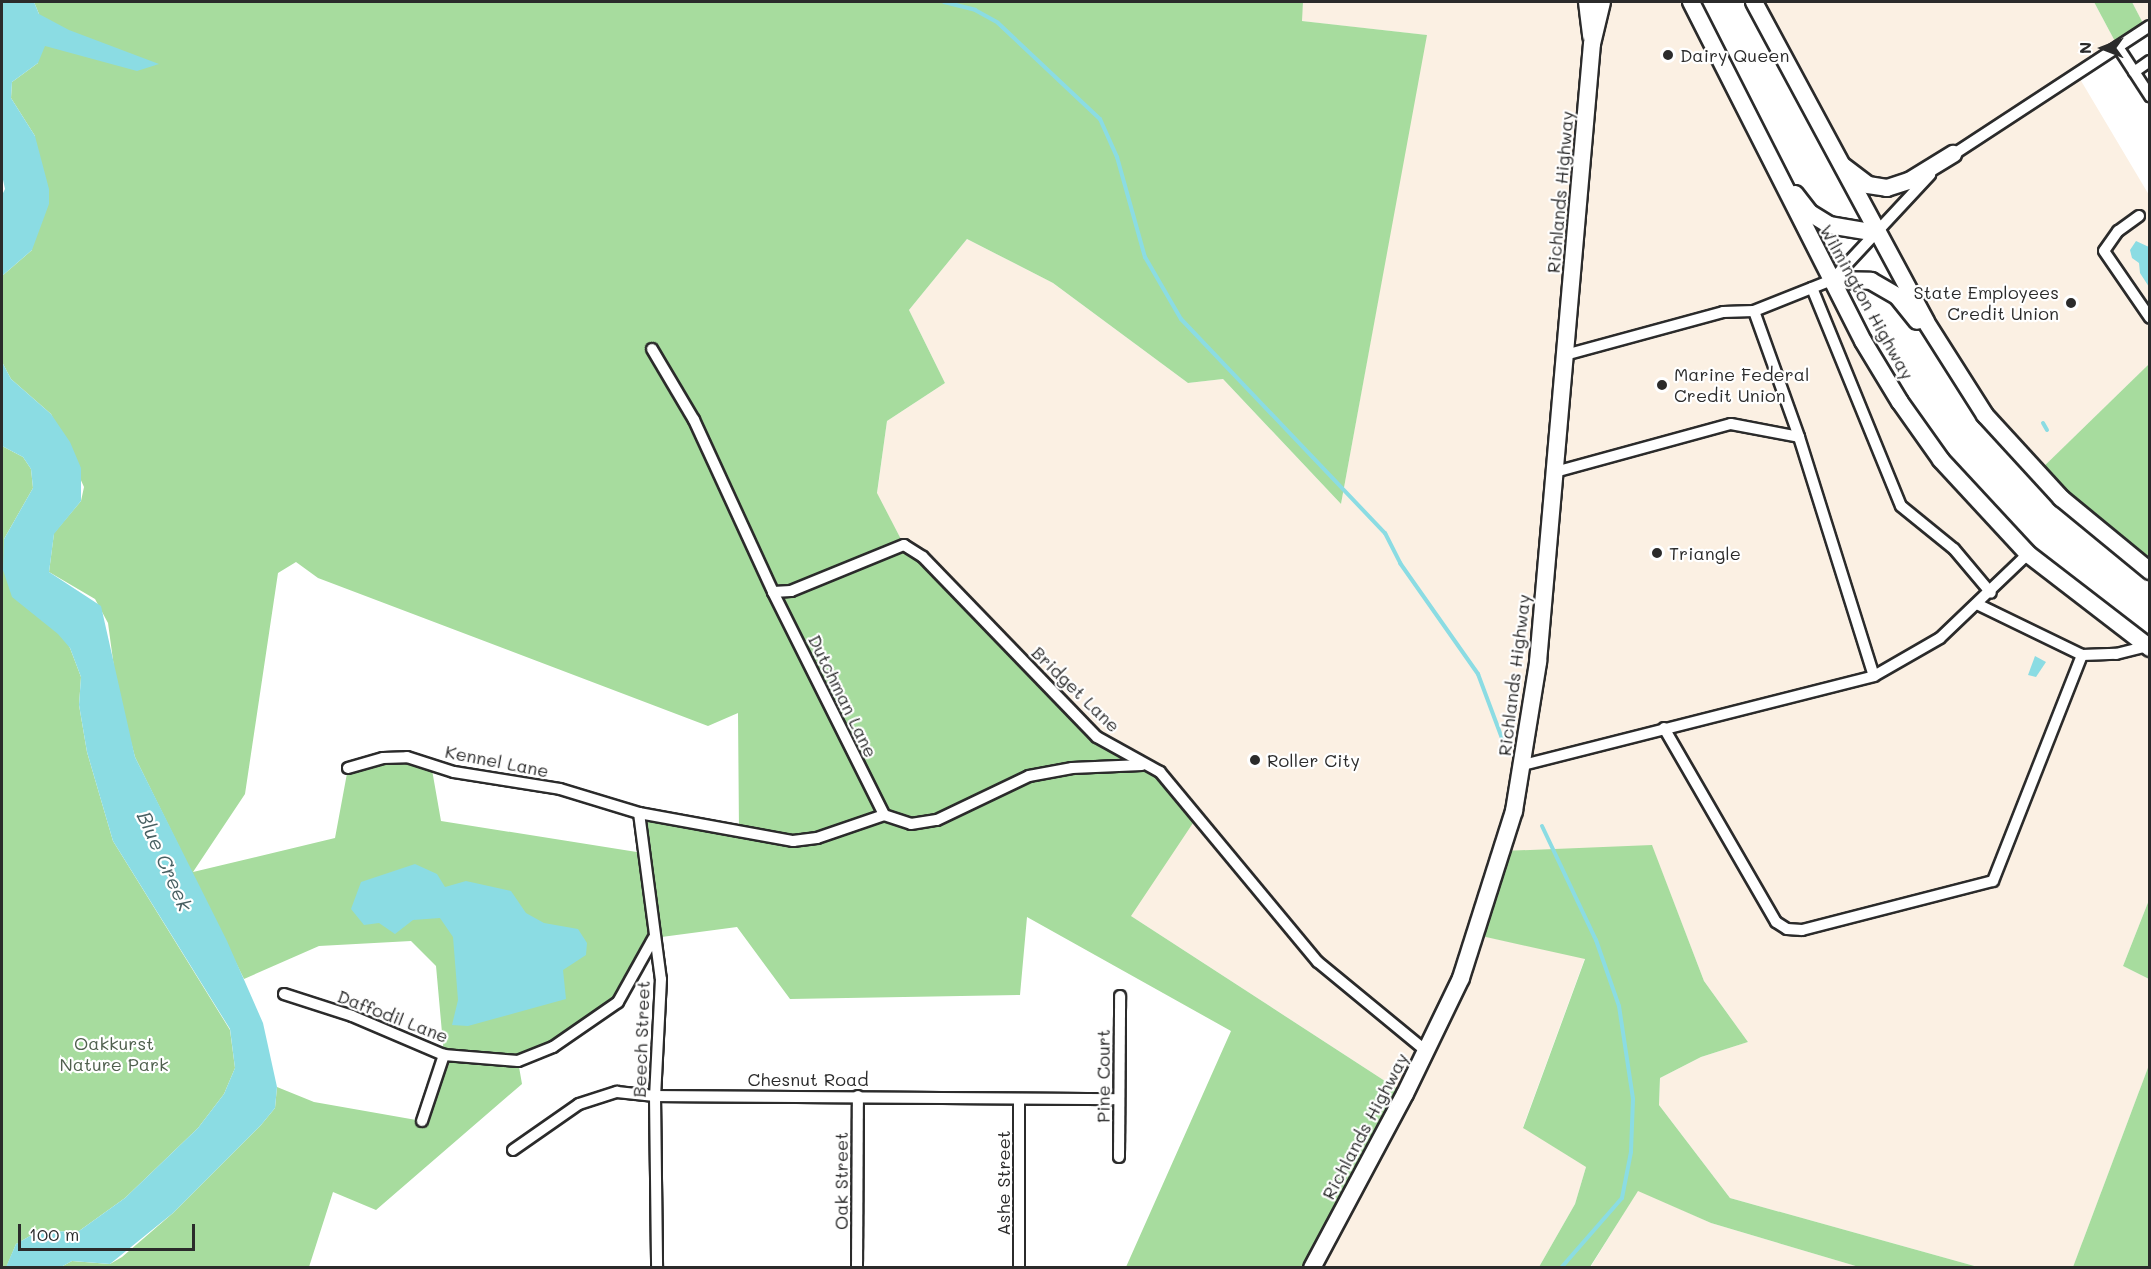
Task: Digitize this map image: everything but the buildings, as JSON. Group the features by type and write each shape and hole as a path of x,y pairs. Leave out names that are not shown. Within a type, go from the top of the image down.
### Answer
{"main road":[{"name":"Richlands Highway","path":"1587,2 1592,44"},
{"name":"Richlands Highway","path":"1312,1268 1426,1052 1478,935 1514,811 1538,662 1592,44 1602,2"},
{"path":"1592,44 1610,2"},
{"name":"Wilmington Highway","path":"1691,2 1770,164 1863,341 1934,451 2028,554 2149,646"},
{"path":"1754,2 1942,350 1985,415 2021,458 2061,498 2150,571"},
{"path":"1839,162 1868,185 1887,188 1909,181 1953,154"},
{"path":"1770,164 1810,213 1829,225 1877,233"},
{"path":"1832,280 1871,281 1897,296 1942,350"}],"street":[{"path":"1565,355 1718,313 1754,310 1832,280 1953,154 2150,26"},
{"path":"2118,47 2150,96"},
{"path":"2134,72 2150,62"},
{"path":"2139,216 2118,231 2103,251 2150,318"},
{"path":"1812,288 1901,506 1954,549 1991,593"},
{"path":"1754,310 1799,437 1874,676"},
{"name":"Dutchman Lane","path":"652,349 694,420 773,592 884,815"},
{"path":"1555,472 1731,424 1799,437"},
{"name":"Bridget Lane","path":"773,592 791,591 904,545 923,557 1097,737 1143,765 1160,772 1318,963 1426,1052"},
{"path":"1523,765 1874,676 1920,652 1979,605 2028,554"},
{"path":"1979,605 2082,655 2116,654 2149,646"},
{"path":"1664,728 1776,922 1787,929 1802,930 1993,881 2082,655"},
{"name":"Kennel Lane","path":"348,768 383,758 407,757 454,772 560,789 639,813 793,841 884,815"},
{"path":"884,815 911,825 937,820 1029,776 1072,768 1143,765"},
{"name":"Beech Street","path":"639,813 661,979 655,1096 657,1268"},
{"name":"Daffodil Lane","path":"284,994 352,1016 444,1055 518,1061 553,1047 618,1002 654,938"},
{"name":"Pine Court","path":"1119,1157 1120,996"},
{"path":"422,1121 444,1055"},
{"name":"Chesnut Road","path":"513,1150 579,1104 617,1092 655,1096 1119,1098"},
{"name":"Oak Street","path":"857,1268 858,1096"},
{"name":"Ashe Street","path":"1019,1098 1019,1268"}],"shaded area":[{"path":"1303,2 1587,2 1592,43 1610,2 1691,2 1863,341 1980,504 2149,648 2149,900 2123,966 2149,979 2149,1065 2073,1267 1978,1267 1730,1198 1659,1105 1660,1078 1701,1057 1748,1042 1704,981 1652,846 1478,935 1585,958 1523,1127 1586,1167 1575,1204 1539,1267 1312,1267 1405,1094 1131,916 1097,737 904,545 877,494 887,421 945,383 909,310 967,239 1053,283 1188,383 1223,379 1341,504 1426,35 1301,21"},
{"path":"1754,2 2094,2 2118,47 2077,74 2149,195 2149,364 2036,474 1985,415"},
{"path":"2132,2 2149,2 2149,26 2146,29"},
{"path":"1638,1190 1711,1223 1859,1267 1590,1268"}],"green space":[{"path":"34,2 1303,2 1302,21 1427,35 1341,504 1223,379 1188,383 1053,283 967,239 909,310 945,383 887,421 877,493 904,545 1097,737 1160,772 1197,817 1131,916 1405,1094 1312,1267 1126,1267 1231,1031 1027,917 1020,995 790,999 737,927 654,938 618,1002 591,1023 518,1061 522,1084 376,1210 333,1192 309,1267 61,1267 72,1261 110,1264 122,1257 173,1213 261,1125 275,1108 277,1087 314,1102 422,1121 444,1055 436,966 411,941 319,946 244,979 135,757 117,690 108,623 95,599 49,572 54,533 81,501 84,487 51,414 11,379 2,362 2,276 32,250 35,136 11,98 12,82 38,63 39,14","holes":["296,562 318,578 708,726 738,713 739,831 639,813 643,853 441,821 431,764 383,758 348,768 335,838 193,872 245,794 278,573"]},
{"path":"2094,2 2132,2 2146,29 2118,47"},
{"path":"2149,364 2149,571 2036,474"},
{"name":"Oakkurst Nature Park","path":"2,446 23,457 31,469 33,488 4,539 70,648 81,677 79,705 87,752 113,841 230,1030 235,1068 224,1094 198,1128 125,1198 79,1231 37,1232 16,1244 6,1268 2,1267"},
{"path":"1652,845 1704,981 1748,1042 1701,1057 1660,1078 1659,1105 1730,1198 1978,1267 1859,1267 1711,1223 1638,1191 1590,1267 1539,1267 1575,1204 1586,1167 1523,1128 1585,959 1477,935 1503,851"},
{"path":"2149,900 2149,979 2123,966"},
{"path":"2149,1065 2149,1267 2073,1267"}],"water":[{"path":"2,2 34,2 39,14 69,30 159,64 137,71 45,46 38,63 12,82 11,98 35,136 49,189 49,204 32,250 2,276 2,195 5,189 2,175"},
{"path":"2136,241 2149,247 2149,287 2140,273 2139,263 2132,258 2130,250"},
{"name":"Blue Creek","path":"2,362 11,379 51,414 70,442 81,468 81,501 54,534 49,572 101,606 135,757 227,941 263,1023 277,1087 275,1108 261,1125 173,1213 110,1264 72,1261 61,1267 6,1267 16,1244 37,1232 79,1231 125,1198 198,1128 224,1094 235,1068 230,1029 113,841 87,752 79,705 81,677 70,648 58,634 12,597 3,570 4,539 33,488 31,469 23,457 2,446"},
{"path":"2035,656 2046,662 2036,677 2028,675"},
{"path":"415,864 437,874 445,887 466,881 511,891 526,913 544,923 578,929 587,943 586,955 563,970 566,999 468,1026 452,1025 458,1000 453,937 440,918 413,920 395,934 379,923 364,925 351,909 361,882"}],"waterway":[{"path":"944,2 975,10 998,23 1100,119 1117,157 1145,257 1181,319 1385,533 1400,563 1478,674 1506,749"},
{"path":"2043,423 2047,430"},
{"path":"1542,826 1596,940 1619,1006 1633,1099 1631,1152 1622,1198 1561,1268"}],"place":[{"name":"Dairy Queen","path":"1668,55"},
{"name":"State Employees Credit Union","path":"2071,303"},
{"name":"Marine Federal Credit Union","path":"1662,385"},
{"name":"Triangle","path":"1657,553"},
{"name":"Roller City","path":"1255,760"}]}
